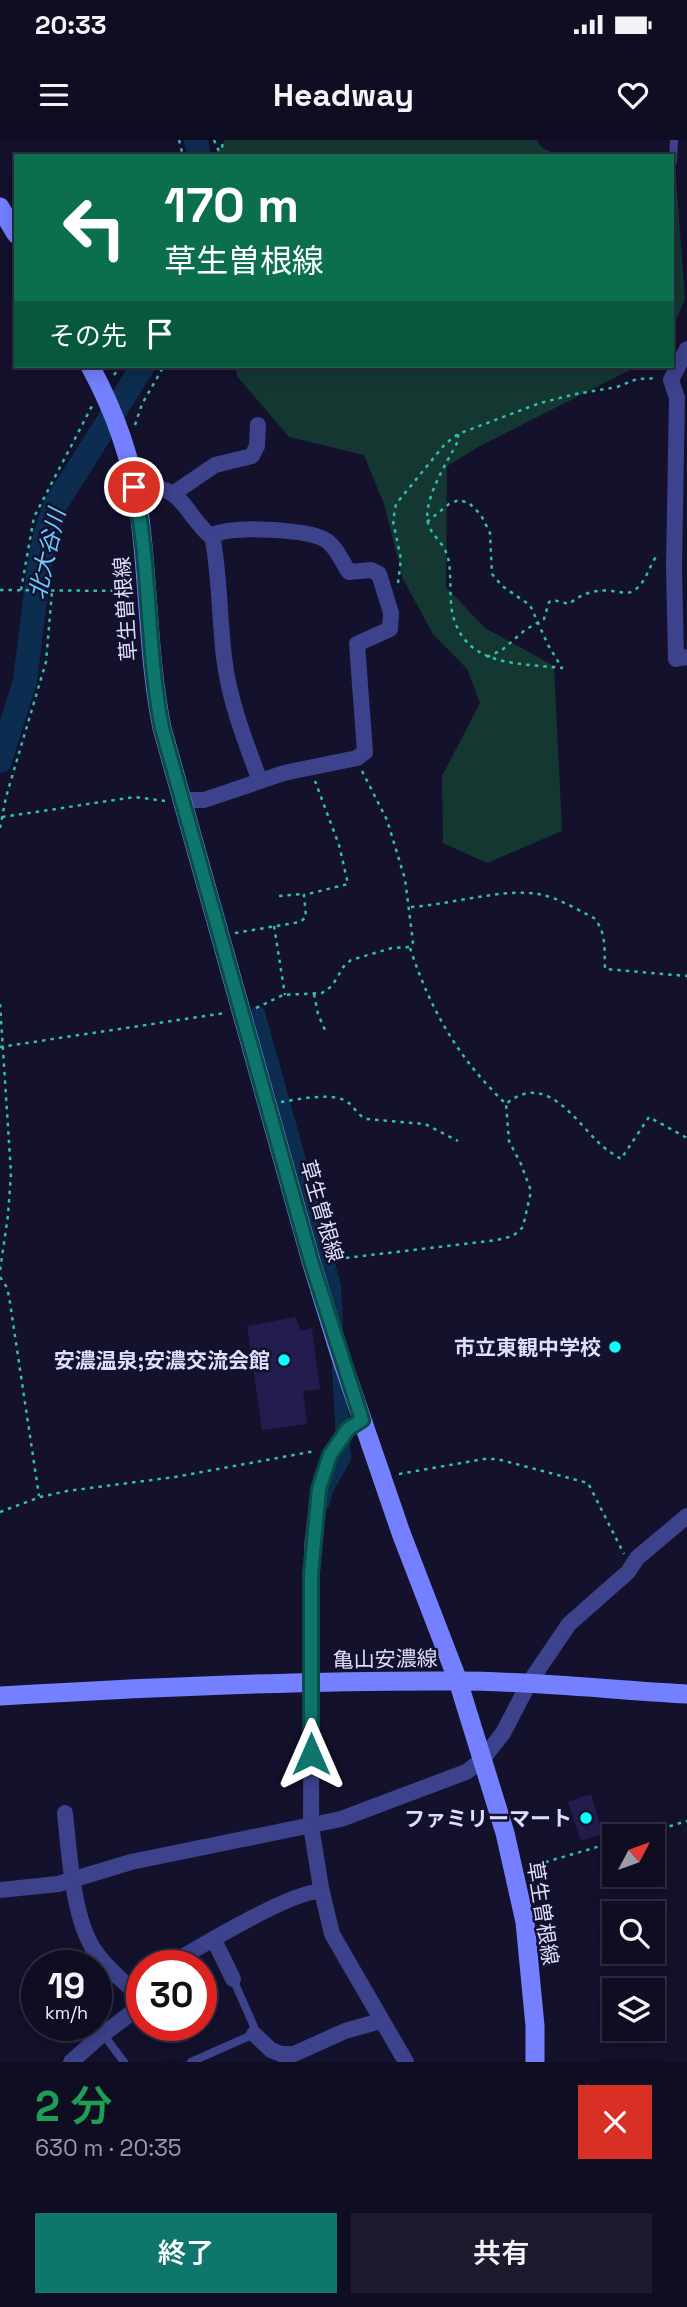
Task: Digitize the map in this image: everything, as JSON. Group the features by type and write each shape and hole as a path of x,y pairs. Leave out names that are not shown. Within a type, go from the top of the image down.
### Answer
{"main road":[{"path":"0,207 14,231"},
{"name":"草生曽根線","path":"91,368 104,392 120,434 140,516 150,653 157,705 312,1264 382,1478 458,1681 505,1833 525,1922 535,2026 534,2062"},
{"name":"亀山安濃線","path":"0,1696 311,1682 458,1681 687,1694"}],"street":[{"path":"687,349 671,380 677,398 676,659 687,657"},
{"path":"174,493 215,465 252,456 257,446 258,425"},
{"path":"134,487 152,486 174,493 209,535 236,530 259,530 324,538 349,572 371,570 379,574 391,613 390,629 357,644 365,752 357,758 260,781 204,800 183,799"},
{"path":"212,535 219,576 228,683 260,781"},
{"path":"362,1420 348,1429 330,1455 319,1489 312,1545 311,1826 332,1934 406,2062"},
{"path":"0,1890 58,1884 131,1862 341,1819 453,1778 481,1761 503,1733 530,1683 569,1624 687,1516"},
{"path":"65,1813 71,1880 84,1927 93,1949 126,1981"},
{"path":"196,1950 282,1903 314,1891 322,1892"},
{"path":"214,1940 233,1979"},
{"path":"254,2034 271,2050 281,2054 294,2054 345,2031 382,2022"},
{"path":"71,2062 95,2041"}],"lane":[{"path":"191,2062 254,2034 255,2029 233,1979"},
{"path":"108,2041 124,2062"}],"path":[{"path":"23,590 34,517 92,406 120,368"},
{"path":"120,434 132,433 142,404 163,368"},
{"path":"391,613 396,601 401,559 394,521 396,504 445,444 458,434 496,418 576,394 617,387 637,380 671,380"},
{"path":"427,522 453,502 469,503 481,515 490,533 492,574 502,586 530,605 562,668 487,657 475,649 455,623 448,556 427,522 432,492 458,441 458,434"},
{"path":"487,657 502,650 525,630 544,619 549,601 569,604 580,595 593,592 633,591 641,584 659,553 675,552"},
{"path":"0,590 147,591"},
{"path":"0,828 46,662 51,591"},
{"path":"312,1264 335,1258 497,1240 519,1233 523,1227 531,1191 509,1141 506,1104 481,1080 455,1047 423,986 411,947 410,908 405,878 387,820 357,758"},
{"path":"279,896 304,895 348,884 339,845 310,768"},
{"path":"2,817 135,797 168,801 183,799"},
{"path":"410,908 475,898 539,894 594,918 600,925 604,938 604,969 687,976"},
{"path":"221,936 305,920 304,895"},
{"path":"274,926 285,995"},
{"path":"2,1047 242,1011 259,1007 285,995 314,994 328,990 351,960 392,948 411,947"},
{"path":"314,994 325,1030"},
{"path":"0,1004 11,1174 0,1271"},
{"path":"506,1104 517,1095 527,1093 554,1099 600,1144 621,1159 649,1117 687,1138"},
{"path":"268,1105 291,1100 332,1098 347,1101 366,1119 425,1124 458,1141"},
{"path":"0,1277 9,1296 40,1497"},
{"path":"0,1512 40,1497 67,1491 175,1477 321,1450 330,1455"},
{"path":"382,1478 484,1459 497,1459 588,1483 622,1551 632,1565"},
{"path":"665,1828 687,1821"},
{"path":"526,1868 602,1846"}],"green space":[{"path":"225,140 537,140 541,147 556,154 215,154"},
{"path":"674,177 676,177 685,299 674,325"},
{"path":"236,368 634,368 480,446 447,466 446,587 485,628 554,666 562,831 487,863 443,843 442,776 480,703 467,669 433,634 403,579 384,504 364,455 289,437 237,376"}],"building":[{"name":"安濃温泉;安濃交流会館","path":"296,1317 301,1331 312,1328 320,1389 303,1391 307,1424 262,1430 247,1326"},
{"name":"ファミリーマート","path":"591,1794 602,1834 581,1841 568,1802"}],"waterway":[{"name":"北大谷川","path":"196,140 199,154"},
{"name":"北大谷川","path":"0,761 25,681 39,568 45,535 56,504 142,368"},
{"path":"258,1013 334,1286 336,1326"},
{"path":"323,1503 326,1490 344,1458 339,1367"}],"place":[{"name":"市立東観中学校","path":"615,1347"},
{"name":"安濃温泉;安濃交流会館","path":"284,1360"},
{"name":"ファミリーマート","path":"586,1818"}],"route":[{"path":"134,487 140,516 153,679 162,728 311,1261 362,1420 348,1429 330,1455 319,1489 311,1574 311,1754"}]}
